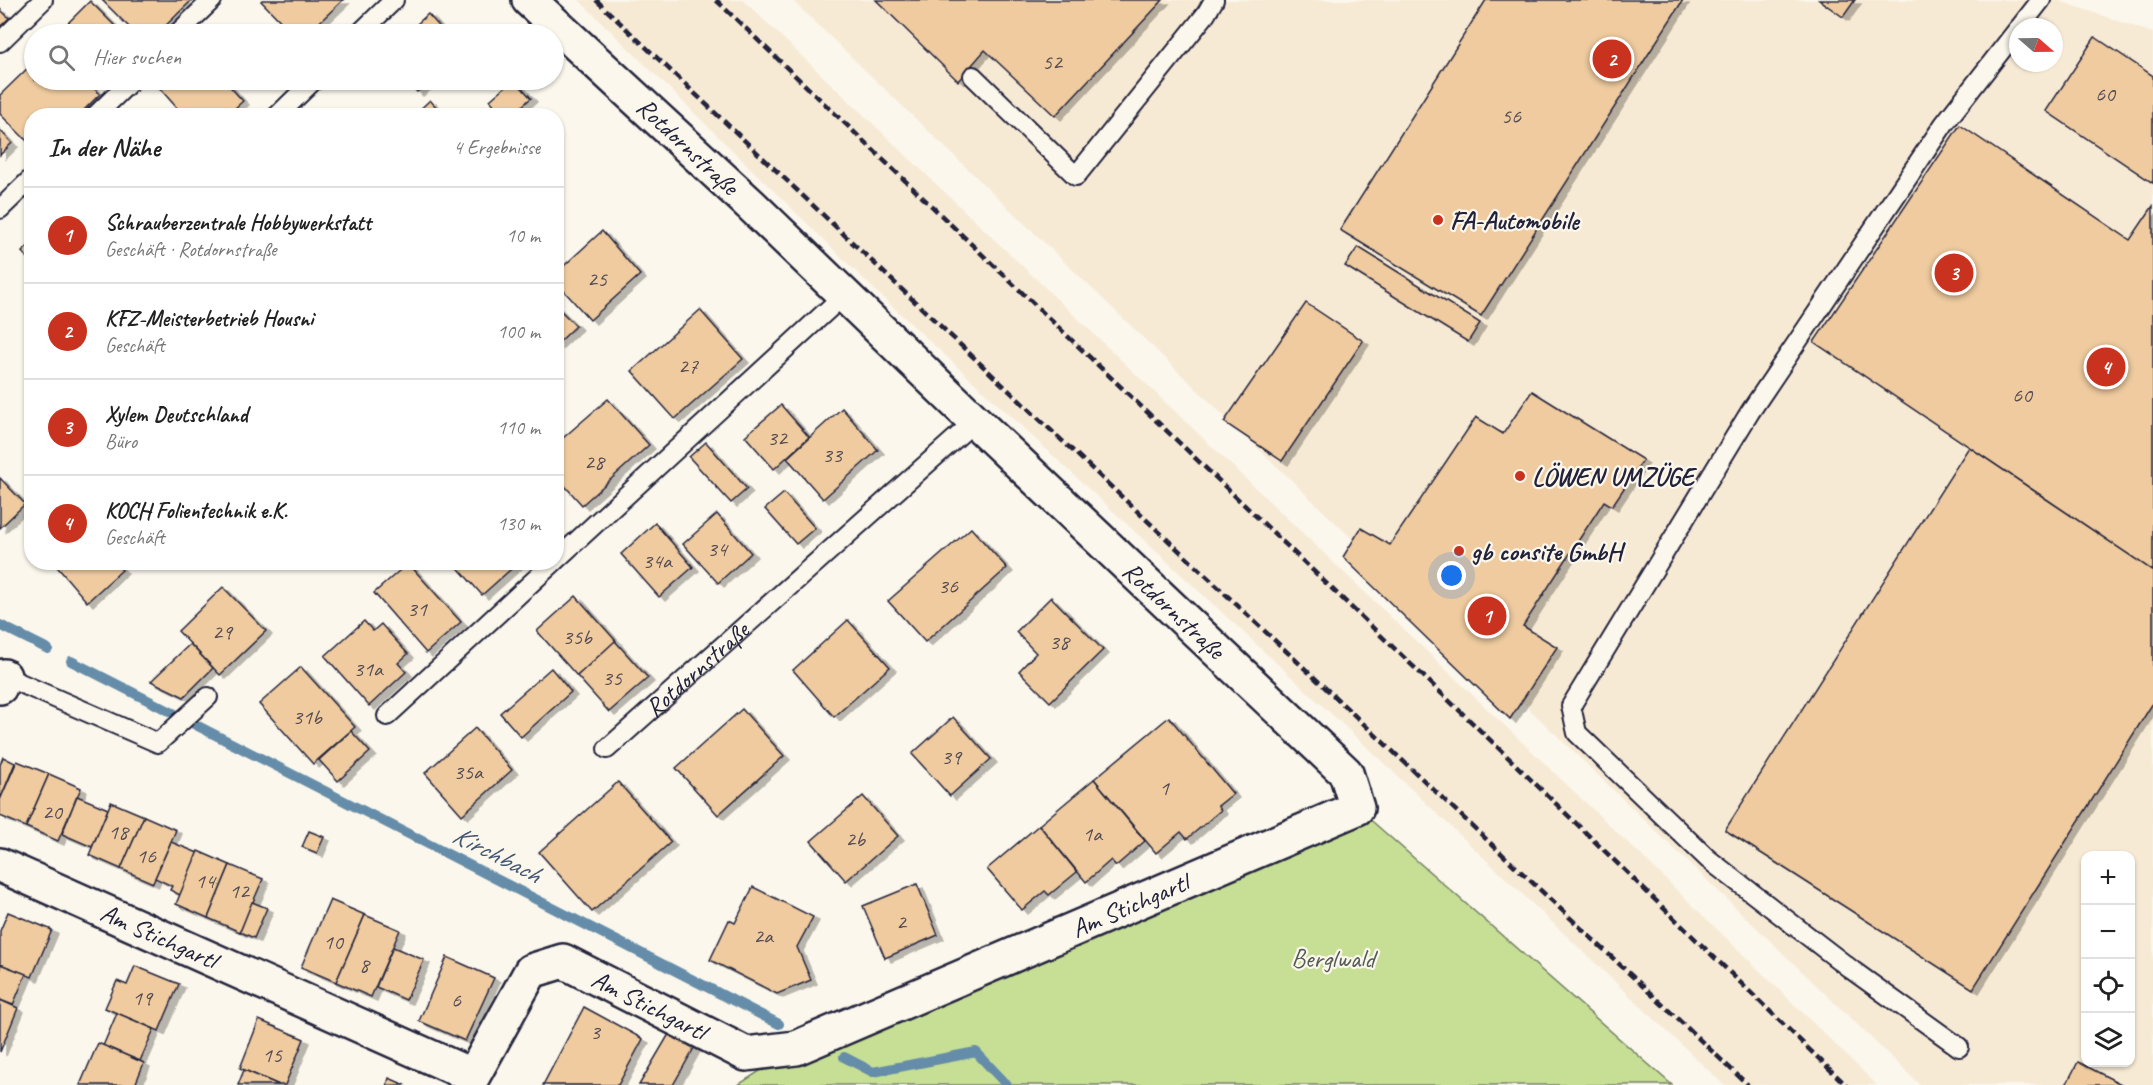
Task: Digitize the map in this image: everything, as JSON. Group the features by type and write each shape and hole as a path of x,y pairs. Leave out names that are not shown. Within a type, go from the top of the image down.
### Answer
{"street":[{"name":"Rotdornstraße","path":"529,0 555,24"},
{"name":"Rotdornstraße","path":"564,32 752,205 975,421 1346,773 1357,808"},
{"name":"Am Stichgartl","path":"0,865 473,1076 531,971 563,961 746,1054 796,1048 1357,808"}],"lane":[{"path":"0,42 43,0"},
{"path":"187,24 212,0"},
{"path":"369,24 394,0"},
{"path":"974,76 1076,176 1199,23 1214,0"},
{"path":"2027,18 2041,0"},
{"path":"1959,1047 1852,970 1708,859 1576,733 1571,706 1750,412 1944,124 2009,41"},
{"path":"103,108 122,90"},
{"path":"285,108 304,90"},
{"path":"0,209 24,186"},
{"path":"564,553 844,295"},
{"name":"Rotdornstraße","path":"607,749 975,421"},
{"path":"387,716 545,570"},
{"path":"2,681 158,743 208,697"}],"shaded area":[{"path":"579,0 743,0 1646,860 1877,1085 1724,1085 1355,736 880,295"},
{"path":"792,0 2057,0 2153,33 2153,1085 1920,1085"}],"green space":[{"name":"Berglwald","path":"1357,808 1672,1085 738,1085 796,1048"}],"building":[{"path":"102,0 192,0 167,24 126,24"},
{"path":"343,0 318,24 283,24 261,1"},
{"path":"876,0 1163,0 1055,116 985,50 958,81"},
{"path":"1486,0 1683,0 1481,316 1340,230"},
{"path":"1819,0 1855,0 1843,17"},
{"path":"90,1 113,24 67,24"},
{"path":"0,9 9,18 0,27"},
{"path":"428,14 437,24 417,24"},
{"path":"2095,37 2153,76 2153,183 2046,111"},
{"path":"24,72 24,90 96,90 100,94 86,108 24,108 24,138 0,114 0,95"},
{"path":"161,90 233,90 243,101 235,108 177,108"},
{"path":"502,90 524,90 531,98 520,108 496,108 490,100"},
{"path":"430,100 437,108 422,108"},
{"path":"1960,125 2130,240 2153,206 2153,571 1814,342"},
{"path":"0,130 12,143 0,155"},
{"path":"602,231 640,275 590,320 564,291 564,266"},
{"path":"1358,247 1480,323 1468,342 1345,266"},
{"path":"1306,303 1363,341 1282,461 1224,422"},
{"path":"700,310 743,359 675,419 632,371"},
{"path":"564,314 576,326 564,337"},
{"name":"gb consite GmbH","path":"1532,391 1643,460 1612,506 1604,501 1523,626 1557,647 1510,719 1343,557 1361,528 1390,545 1476,417 1503,434"},
{"path":"608,399 649,445 582,505 564,485 564,437"},
{"path":"781,405 809,437 774,469 745,436"},
{"path":"842,408 878,450 823,499 787,458"},
{"path":"706,442 747,489 731,503 689,457"},
{"path":"1969,447 2153,571 2153,703 1973,989 1725,830"},
{"path":"0,478 24,505 0,528"},
{"path":"784,493 815,528 796,544 765,509"},
{"path":"717,514 751,553 718,583 683,544"},
{"path":"655,523 693,567 659,597 621,554"},
{"path":"971,528 1007,568 925,642 888,601"},
{"path":"60,570 122,570 87,602"},
{"path":"400,570 414,570 461,622 426,653 374,593"},
{"path":"460,570 510,570 482,595"},
{"path":"223,587 266,631 220,675 178,631"},
{"path":"576,596 616,641 577,676 537,631"},
{"path":"1051,597 1103,650 1050,702 1019,671 1036,653 1016,632"},
{"path":"848,620 890,667 834,717 793,670"},
{"path":"364,621 373,631 381,624 408,654 398,663 406,672 369,706 325,656"},
{"path":"615,641 648,678 609,712 577,676"},
{"path":"190,644 213,668 184,697 151,681"},
{"path":"301,667 355,727 313,764 259,704"},
{"path":"551,668 571,692 521,737 500,713"},
{"path":"742,709 784,756 718,815 676,768"},
{"path":"953,717 991,759 950,796 912,754"},
{"path":"1169,717 1233,794 1218,806 1221,810 1187,839 1181,832 1156,853 1094,779"},
{"path":"475,728 512,770 462,815 425,773"},
{"path":"351,731 370,752 338,781 319,760"},
{"path":"3,757 15,763 0,800 0,765"},
{"path":"17,761 49,774 26,827 0,816 0,800"},
{"path":"49,774 81,788 58,841 26,827"},
{"path":"1094,779 1145,841 1116,866 1111,860 1086,882 1039,825"},
{"path":"618,782 671,842 592,912 539,852"},
{"path":"77,796 108,809 92,847 62,834"},
{"path":"863,796 898,836 846,881 811,841"},
{"path":"111,802 144,816 121,869 89,855"},
{"path":"144,816 176,830 153,883 121,869"},
{"path":"1039,825 1077,872 1049,895 1045,891 1022,910 987,869"},
{"path":"309,831 324,837 317,853 302,847"},
{"path":"171,842 198,853 180,895 170,890 172,886 155,878"},
{"path":"198,851 230,865 208,918 176,904"},
{"path":"230,865 263,879 240,932 208,918"},
{"path":"917,884 938,935 885,958 863,906"},
{"path":"753,887 813,917 797,947 811,980 777,994 710,960 729,920 735,923"},
{"path":"330,900 365,915 336,982 301,967"},
{"path":"252,902 267,908 254,938 240,932"},
{"path":"8,912 52,930 32,977 0,964 0,931"},
{"path":"365,915 400,930 371,997 336,982"},
{"path":"393,947 424,960 406,1000 376,987"},
{"path":"447,957 494,978 465,1041 419,1021"},
{"path":"0,964 26,974 13,1005 0,1000"},
{"path":"135,966 179,984 159,1031 105,1008 117,981 127,985"},
{"path":"0,1000 18,1008 0,1052"},
{"path":"584,1007 643,1039 618,1085 543,1085"},
{"path":"117,1013 154,1029 140,1061 103,1046"},
{"path":"259,1020 304,1039 285,1085 279,1085 240,1068"},
{"path":"669,1034 694,1048 673,1085 639,1085"},
{"path":"98,1043 144,1063 135,1085 80,1085"},
{"path":"2078,1062 2081,1067 2088,1067 2123,1085 2066,1085"},
{"path":"244,1070 279,1085 238,1085"},
{"path":"389,1078 405,1085 387,1085"}],"waterway":[{"name":"Kirchbach","path":"0,625 48,649"},
{"name":"Kirchbach","path":"71,661 175,714"},
{"name":"Kirchbach","path":"194,724 779,1024"},
{"name":"Kirchbach","path":"844,1057 873,1072 976,1052 1007,1085"}],"railway":[{"path":"596,0 1748,1085"},
{"path":"716,0 1485,735 1846,1085"}],"place":[{"name":"KFZ-Meisterbetrieb Housni","path":"1612,59"},
{"name":"FA-Automobile","path":"1438,220"},
{"name":"Xylem Deutschland","path":"1954,273"},
{"name":"KOCH Folientechnik e.K.","path":"2106,367"},
{"name":"LÖWEN UMZÜGE","path":"1520,476"},
{"name":"gb consite GmbH","path":"1459,551"},
{"name":"Schrauberzentrale Hobbywerkstatt","path":"1487,616"}]}
